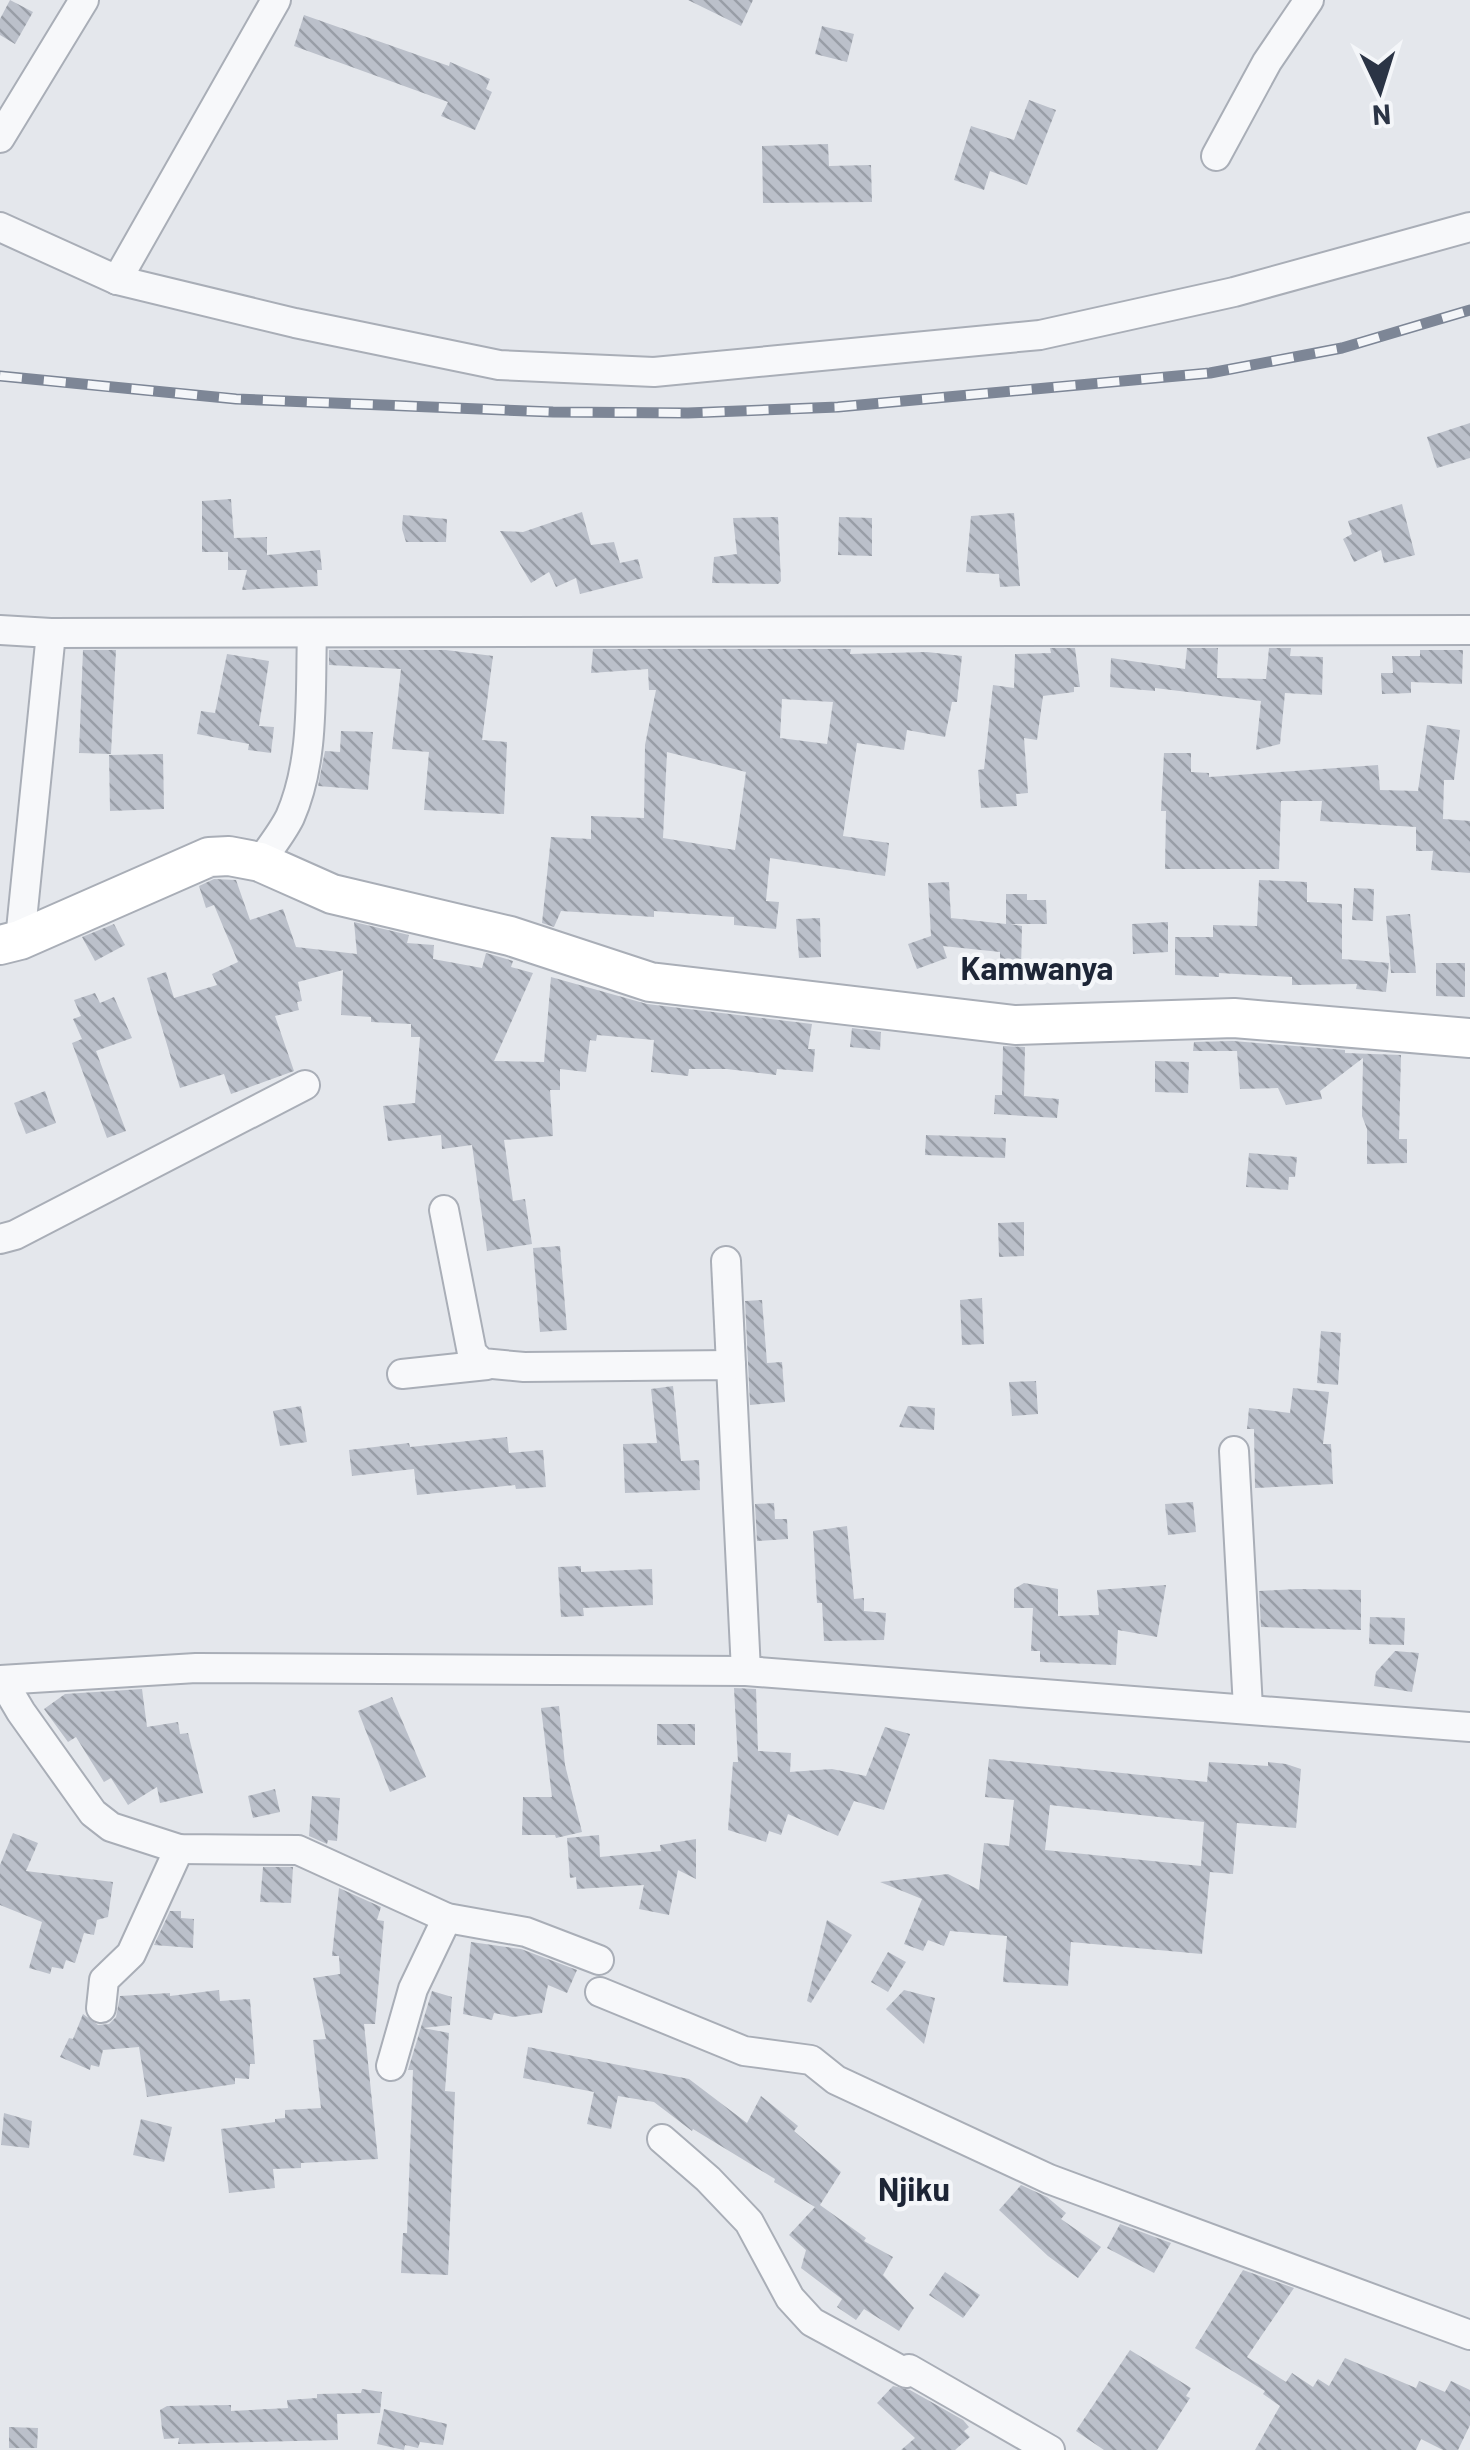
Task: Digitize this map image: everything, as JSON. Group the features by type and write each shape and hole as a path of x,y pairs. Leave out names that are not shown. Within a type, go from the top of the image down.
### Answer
{"main road":[{"path":"11,926 209,857 229,856 260,862 332,894 510,936 650,982 1015,1025 1234,1018 1470,1038"}],"street":[{"path":"0,138 84,0"},
{"path":"116,280 276,0"},
{"path":"1216,156 1267,62 1309,0"},
{"path":"0,227 116,280 295,323 499,364 654,372 1040,336 1234,292 1470,227"},
{"path":"0,630 312,633 1470,630"},
{"path":"11,926 51,633"},
{"path":"260,862 288,820 300,789 307,748 312,633"},
{"path":"0,1239 16,1235 305,1086"},
{"path":"444,1210 472,1353 486,1365"},
{"path":"726,1261 746,1671"},
{"path":"402,1374 486,1365 731,1365"},
{"path":"1234,1450 1248,1708"},
{"path":"599,1960 526,1932 446,1918 298,1850 179,1848 111,1828 93,1813 1,1680 196,1668 746,1671 1470,1727"},
{"path":"101,2008 104,1980 132,1954 179,1848"},
{"path":"391,2066 413,1989 446,1918"},
{"path":"600,1992 744,2052 811,2060 836,2080 1048,2180 1470,2336"},
{"path":"662,2139 708,2179 748,2222 790,2298 812,2322 906,2372 909,2369 1050,2450"}],"building":[{"path":"10,0 33,12 15,44 0,35 0,19"},
{"path":"688,0 753,0 741,26"},
{"path":"304,15 449,66 450,62 490,79 486,89 492,92 475,130 441,116 448,102 294,46"},
{"path":"822,26 854,34 847,62 815,54"},
{"path":"1029,100 1056,110 1027,185 990,171 984,190 954,180 971,126 1014,140"},
{"path":"828,144 829,166 871,165 872,202 763,203 762,146"},
{"path":"1470,423 1470,458 1437,468 1427,437"},
{"path":"231,499 234,538 267,537 267,555 320,550 322,570 317,570 318,586 242,590 247,570 228,570 228,552 202,552 202,501"},
{"path":"1402,504 1415,555 1384,563 1381,550 1354,562 1343,539 1352,534 1348,521"},
{"path":"582,512 591,545 614,542 620,563 638,559 643,578 580,594 576,578 556,587 549,572 531,583 500,531 523,532"},
{"path":"1014,513 1020,586 1000,587 999,574 966,572 971,516"},
{"path":"403,515 447,519 446,542 406,542"},
{"path":"778,517 778,584 712,583 714,557 737,554 733,518"},
{"path":"839,517 872,518 872,556 838,555"},
{"path":"1050,648 1075,648 1080,687 1074,687 1074,692 1043,696 1037,740 1024,738 1028,793 1016,794 1017,806 981,808 978,770 984,769 993,685 1014,688 1015,654 1051,653"},
{"path":"1187,648 1218,648 1217,678 1266,679 1269,648 1291,648 1290,656 1323,657 1322,695 1285,693 1280,744 1256,750 1261,701 1155,688 1110,687 1111,658 1185,669"},
{"path":"593,649 851,649 850,654 927,652 962,656 957,702 952,702 945,737 907,730 904,750 857,743 843,836 889,843 885,876 770,858 766,901 779,902 776,929 734,925 734,917 654,911 654,917 561,911 554,927 542,923 551,837 591,839 591,816 644,818 645,745 656,690 649,690 648,669 591,673","holes":["782,699 833,702 827,744 780,738","667,752 746,772 735,850 663,838"]},
{"path":"83,650 116,650 111,754 79,753"},
{"path":"329,650 446,650 493,656 482,740 507,742 504,814 424,810 429,752 392,749 401,669 329,665"},
{"path":"1420,650 1463,650 1462,684 1411,682 1411,693 1382,694 1381,673 1393,673 1392,656 1420,656"},
{"path":"227,654 269,661 259,726 274,727 271,753 248,750 249,744 197,734 201,711 215,713"},
{"path":"1427,725 1460,730 1454,780 1444,780 1443,819 1470,821 1470,873 1431,870 1433,851 1416,851 1416,827 1320,821 1322,801 1281,801 1279,869 1165,869 1166,811 1161,811 1164,753 1191,753 1191,772 1209,773 1209,777 1378,765 1380,790 1418,791"},
{"path":"341,731 373,732 368,790 318,786 325,751 340,752"},
{"path":"163,754 164,809 110,811 109,755"},
{"path":"214,879 236,880 250,920 283,909 296,947 357,954 354,922 409,935 407,943 434,945 433,959 482,968 486,953 513,961 511,967 533,973 494,1061 544,1062 551,977 647,1004 812,1024 808,1049 815,1049 813,1072 777,1069 776,1075 689,1069 688,1076 651,1072 654,1040 597,1035 596,1041 590,1040 586,1072 560,1069 560,1090 550,1090 553,1136 504,1140 513,1201 525,1199 532,1244 487,1251 472,1145 442,1149 441,1135 388,1141 383,1106 415,1103 420,1037 411,1037 411,1024 371,1022 371,1017 341,1015 343,970 298,982 302,1001 297,1002 299,1010 275,1016 294,1071 231,1094 224,1074 180,1088 147,978 166,972 174,998 217,985 212,974 238,962 214,905 206,908 199,886"},
{"path":"1259,880 1307,882 1307,902 1342,904 1342,959 1389,963 1386,992 1356,989 1357,984 1292,985 1292,977 1175,975 1175,937 1213,937 1213,925 1257,926"},
{"path":"949,882 951,918 1006,924 1006,894 1027,894 1027,900 1046,900 1047,924 1010,924 1022,926 1021,969 1000,969 1000,952 943,946 947,958 917,969 908,944 931,936 928,883"},
{"path":"1354,888 1374,889 1373,921 1352,920"},
{"path":"1410,914 1416,973 1391,973 1386,916"},
{"path":"820,918 821,957 799,958 796,919"},
{"path":"1168,922 1168,952 1133,954 1132,924"},
{"path":"114,924 125,945 95,961 82,937"},
{"path":"1436,963 1465,963 1465,997 1436,996"},
{"path":"95,993 100,1003 114,997 132,1038 96,1051 126,1131 107,1138 72,1043 82,1039 73,1019 81,1016 74,1000"},
{"path":"852,1028 881,1032 880,1050 850,1047"},
{"path":"1233,1041 1401,1055 1399,1139 1407,1139 1407,1163 1367,1164 1367,1129 1362,1116 1363,1058 1320,1091 1322,1099 1286,1105 1278,1088 1240,1089 1237,1051 1193,1051 1194,1042"},
{"path":"1003,1046 1025,1047 1024,1096 1059,1099 1057,1118 994,1114 995,1095 1002,1095"},
{"path":"1155,1061 1189,1062 1188,1093 1155,1092"},
{"path":"45,1091 56,1123 26,1134 14,1103"},
{"path":"926,1135 1006,1138 1005,1158 925,1155"},
{"path":"1249,1153 1297,1157 1295,1177 1289,1177 1288,1190 1246,1187"},
{"path":"1024,1222 1024,1256 999,1257 998,1223"},
{"path":"560,1246 567,1330 540,1332 533,1248"},
{"path":"982,1298 984,1344 962,1345 960,1300"},
{"path":"762,1300 767,1363 782,1362 785,1402 750,1405 745,1301"},
{"path":"1321,1331 1341,1333 1338,1385 1317,1383"},
{"path":"1036,1381 1038,1414 1012,1416 1009,1382"},
{"path":"673,1386 681,1461 699,1460 700,1490 625,1493 623,1444 657,1443 651,1389"},
{"path":"1293,1388 1329,1392 1323,1444 1331,1444 1333,1484 1255,1488 1254,1429 1247,1429 1249,1408 1290,1413"},
{"path":"301,1406 307,1442 280,1446 273,1411"},
{"path":"908,1406 935,1408 934,1430 899,1427"},
{"path":"507,1437 509,1453 543,1450 546,1487 516,1489 515,1485 417,1495 414,1469 352,1476 349,1450"},
{"path":"1193,1502 1196,1532 1168,1535 1165,1504"},
{"path":"774,1503 775,1519 787,1519 788,1539 757,1541 755,1504"},
{"path":"847,1526 854,1599 864,1598 864,1611 886,1613 884,1640 824,1641 822,1603 817,1603 813,1531"},
{"path":"581,1566 581,1572 652,1569 653,1605 583,1608 584,1616 561,1617 558,1567"},
{"path":"1024,1583 1058,1589 1058,1616 1099,1615 1097,1590 1166,1585 1157,1637 1118,1630 1116,1665 1040,1662 1040,1651 1031,1651 1033,1608 1014,1608 1014,1589"},
{"path":"1361,1590 1361,1630 1261,1627 1259,1591"},
{"path":"1370,1617 1405,1618 1404,1645 1369,1644"},
{"path":"1395,1651 1419,1653 1412,1692 1374,1686 1376,1672"},
{"path":"734,1688 756,1689 758,1751 791,1753 790,1772 832,1769 866,1776 885,1727 910,1734 884,1810 854,1801 838,1836 788,1814 781,1835 769,1831 766,1842 728,1830 733,1762 738,1762"},
{"path":"142,1689 147,1727 178,1722 180,1734 188,1733 203,1793 160,1803 157,1787 128,1805 111,1778 104,1782 76,1737 68,1742 44,1709 65,1694"},
{"path":"392,1697 426,1777 390,1792 358,1711"},
{"path":"559,1706 565,1765 582,1832 556,1838 522,1835 523,1797 552,1797 541,1708"},
{"path":"657,1724 695,1724 695,1745 657,1745"},
{"path":"989,1759 1207,1782 1209,1762 1268,1766 1268,1762 1301,1769 1296,1828 1237,1823 1233,1874 1210,1872 1202,1954 1071,1942 1068,1986 1003,1982 1007,1936 950,1931 944,1946 928,1940 923,1951 904,1944 922,1899 880,1882 948,1874 979,1890 984,1843 1009,1846 1014,1800 985,1797","holes":["1050,1805 1204,1822 1201,1866 1045,1850"]},
{"path":"275,1789 280,1812 253,1818 248,1796"},
{"path":"312,1796 340,1798 337,1841 328,1840 327,1844 309,1836"},
{"path":"13,1833 38,1843 26,1871 113,1882 108,1917 97,1920 94,1935 84,1933 75,1963 66,1960 63,1969 52,1967 50,1974 29,1968 42,1922 0,1905 0,1865"},
{"path":"599,1835 600,1857 661,1851 660,1845 696,1839 696,1879 678,1870 669,1915 639,1909 644,1885 577,1889 576,1877 570,1878 567,1838"},
{"path":"263,1867 293,1867 291,1903 260,1902"},
{"path":"339,1888 381,1907 377,1920 384,1921 375,2024 364,2024 378,2159 301,2163 301,2168 273,2169 275,2188 229,2193 221,2129 275,2122 285,2118 285,2110 321,2108 313,2040 326,2039 313,1978 340,1974 339,1956 332,1956"},
{"path":"170,1911 181,1911 181,1918 194,1919 193,1948 154,1945"},
{"path":"827,1920 852,1935 811,2003 807,2001"},
{"path":"471,1942 521,1949 577,1970 567,1993 548,1985 542,2013 513,2017 494,2013 492,2020 463,2014"},
{"path":"888,1952 906,1962 888,1992 871,1982"},
{"path":"219,1990 220,2001 250,1999 255,2064 250,2064 249,2079 235,2078 235,2084 147,2097 139,2047 103,2050 99,2067 91,2065 90,2070 60,2057 83,2014 98,2025 109,2024 116,2017 120,1996 170,1996"},
{"path":"904,1990 935,1998 924,2044 886,2009"},
{"path":"432,1991 452,1997 450,2025 423,2028 449,2033 445,2091 455,2092 448,2275 401,2273 403,2233 407,2233 413,2070 408,2070"},
{"path":"528,2047 689,2079 747,2123 761,2096 798,2126 794,2131 841,2172 820,2205 866,2238 864,2241 893,2257 883,2275 914,2308 899,2331 864,2309 856,2320 837,2307 842,2299 801,2268 806,2250 789,2235 815,2207 692,2131 654,2102 618,2096 611,2129 587,2124 594,2092 523,2078"},
{"path":"4,2113 32,2121 29,2148 1,2145"},
{"path":"141,2119 172,2127 164,2162 133,2155"},
{"path":"1021,2185 1047,2197 1066,2213 1061,2219 1101,2247 1078,2278 999,2210"},
{"path":"1120,2224 1171,2243 1154,2273 1107,2248"},
{"path":"1243,2270 1294,2288 1247,2357 1286,2382 1292,2373 1313,2387 1318,2379 1329,2386 1345,2358 1416,2388 1419,2381 1445,2392 1451,2381 1470,2390 1470,2425 1458,2450 1443,2450 1421,2439 1416,2450 1255,2450 1280,2406 1263,2394 1265,2391 1195,2348"},
{"path":"945,2272 980,2295 963,2318 929,2295"},
{"path":"1130,2350 1191,2388 1186,2396 1190,2398 1157,2450 1104,2450 1076,2431"},
{"path":"893,2386 910,2390 963,2420 969,2427 964,2431 970,2437 955,2450 901,2450 915,2438 877,2403"},
{"path":"362,2389 382,2392 380,2413 337,2414 338,2440 178,2444 179,2438 164,2439 160,2410 167,2406 231,2405 231,2411 288,2408 287,2400 317,2398 317,2394 361,2393"},
{"path":"384,2409 447,2424 443,2445 420,2442 418,2448 405,2445 404,2450 377,2444"},
{"path":"9,2427 38,2428 37,2448 9,2448"}],"railway":[{"path":"0,376 236,399 553,412 688,413 838,407 1210,373 1342,348 1470,310"}],"district":[{"name":"Kamwanya","path":"1037,969"},
{"name":"Njiku","path":"914,2190"}]}
